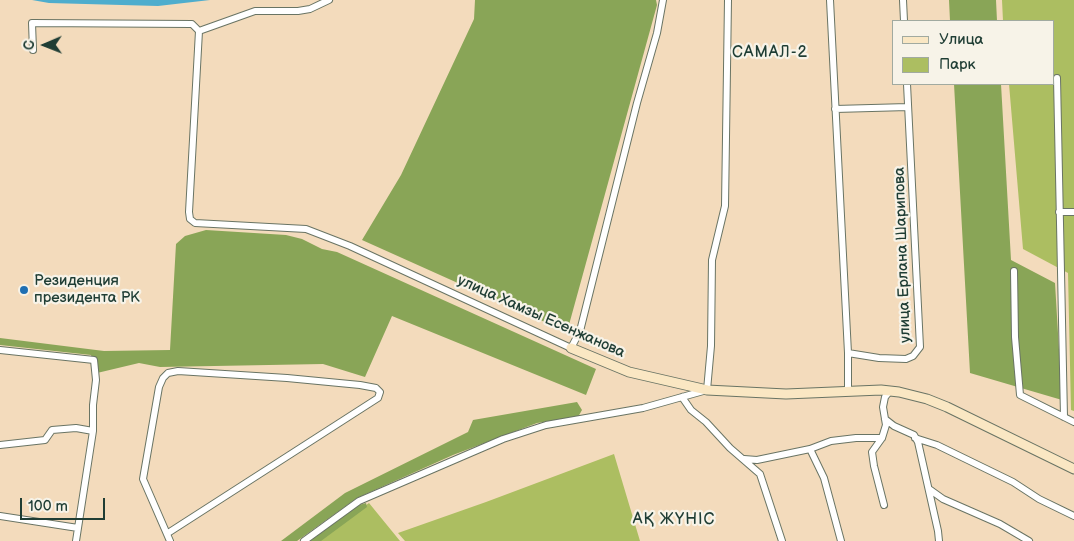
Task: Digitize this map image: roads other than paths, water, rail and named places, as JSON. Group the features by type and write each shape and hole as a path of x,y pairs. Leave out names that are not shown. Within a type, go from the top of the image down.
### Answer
{"street":[{"path":"33,50 32,23 192,24 199,31 255,11 298,11 310,9 329,0"},
{"path":"571,348 580,332 637,103 657,34 663,0"},
{"path":"304,541 359,500 503,438 546,425 643,408 707,390 711,346 712,260 725,206 728,0"},
{"path":"830,0 848,353 848,392"},
{"path":"903,0 904,20"},
{"name":"улица Хамзы Есенжанова","path":"199,31 189,212 190,219 195,223 306,229 359,250 571,348 629,372 678,384 707,390 786,394 890,391 927,399 1074,469"},
{"path":"1057,78 1064,417"},
{"name":"улица Ерлана Шарипова","path":"848,353 879,358 906,359 913,356 920,347 907,85"},
{"path":"835,109 908,107"},
{"path":"1059,212 1074,212"},
{"path":"1014,271 1015,337 1020,395 1074,422"},
{"path":"0,350 94,360 96,380 93,405 93,431 76,541"},
{"path":"168,533 378,398 380,392 376,388 360,385 296,379 178,371 168,373 163,378 159,387 143,479 170,541"},
{"path":"884,505 872,452 882,438 886,425 883,407 885,397 890,391"},
{"path":"682,397 692,410 730,448 760,474 782,541"},
{"path":"885,419 915,438 937,445 1013,482 1039,499 1074,516"},
{"path":"0,445 45,440 52,430 76,428 93,431"},
{"path":"743,459 757,460 810,449 831,441 882,438"},
{"path":"915,438 918,442 929,489 939,541"},
{"path":"810,449 824,478 841,541"},
{"path":"929,489 943,499 1000,524 1029,541"},
{"path":"0,516 78,528"}],"water":[{"path":"32,0 210,0 158,6 49,3"}],"place":[{"name":"Резиденция президента РК","path":"24,290"}],"district":[{"name":"САМАЛ-2","path":"770,53"},
{"name":"АҚ ЖҮНІС","path":"674,520"}]}
